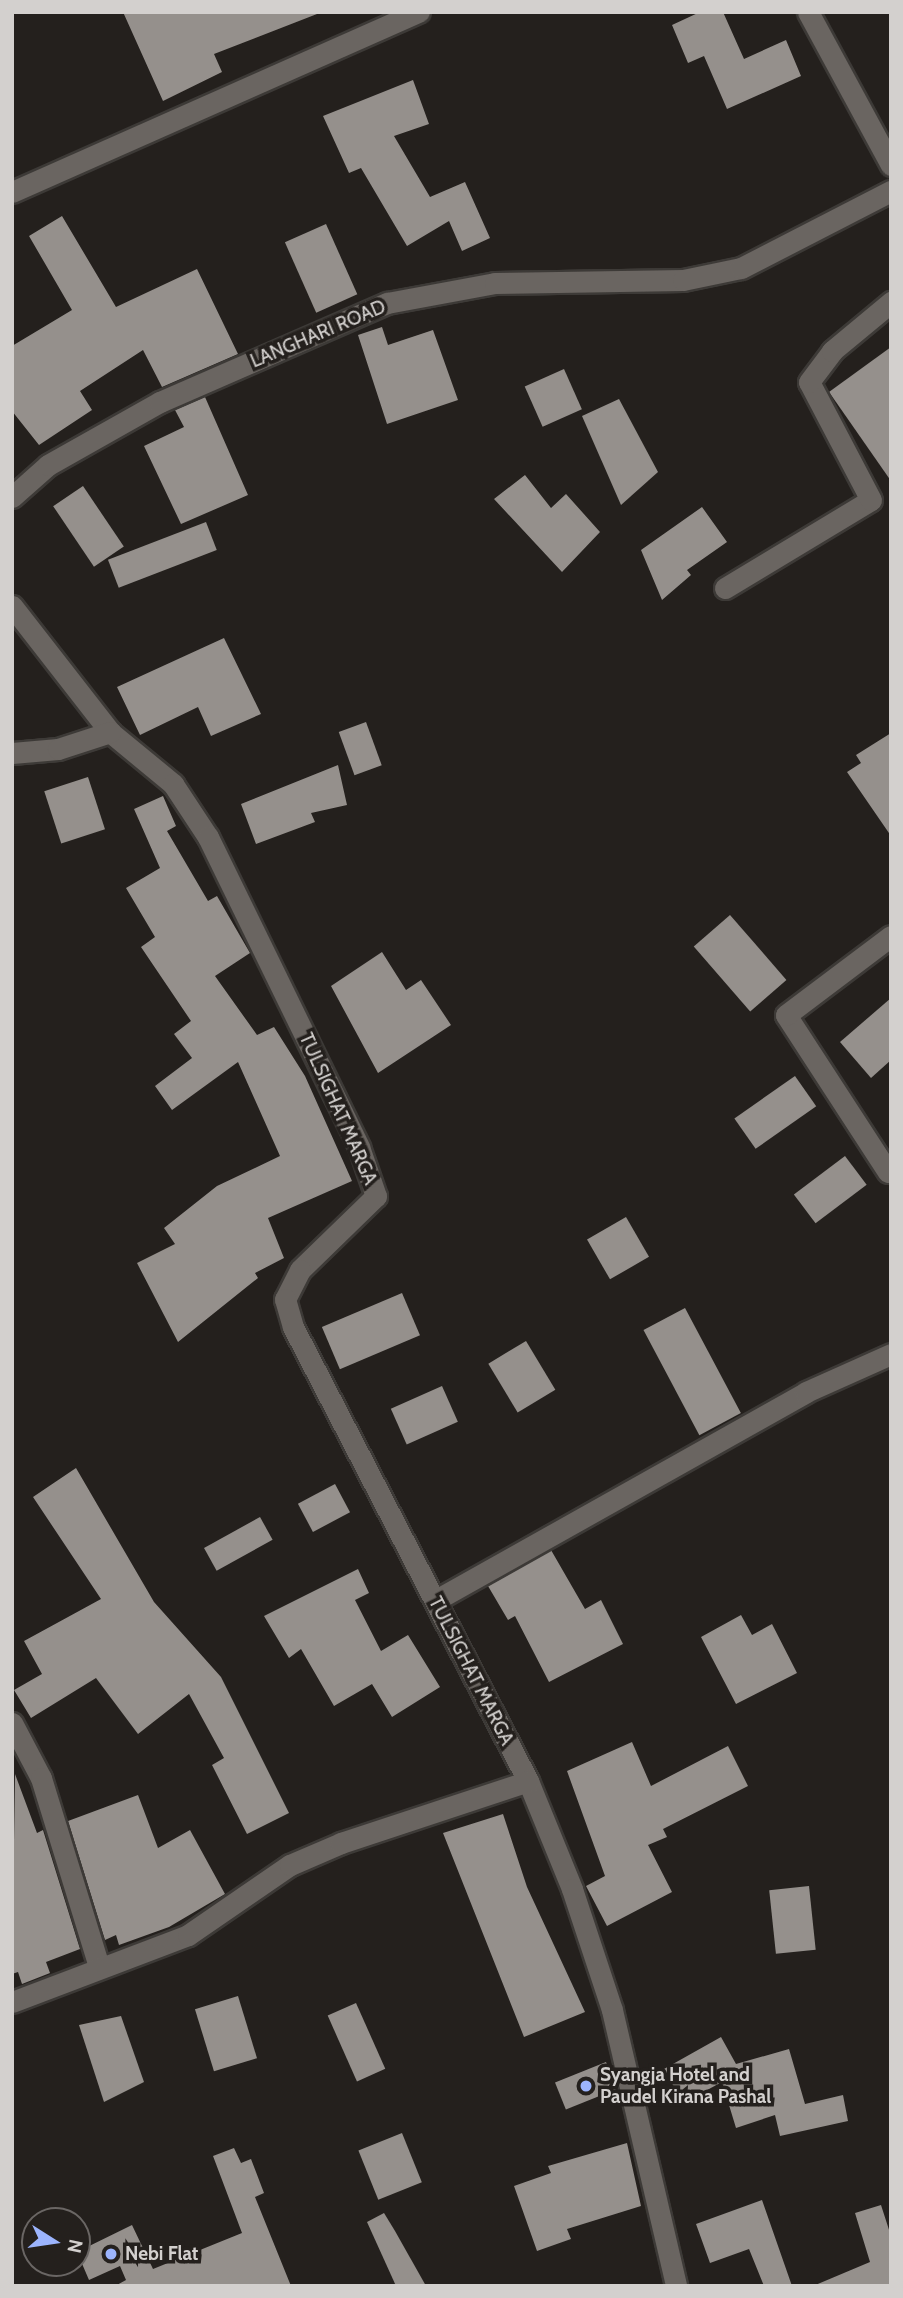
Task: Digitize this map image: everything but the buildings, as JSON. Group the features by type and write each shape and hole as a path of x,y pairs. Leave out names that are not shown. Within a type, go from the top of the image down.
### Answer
{"street":[{"path":"12,192 419,12"},
{"path":"808,12 891,165"},
{"name":"LANGHARI ROAD","path":"12,497 48,465 160,402 387,303 495,283 683,279 741,268 891,191"},
{"path":"725,589 871,500 809,382 832,351 891,302"},
{"name":"TULSIGHAT MARGA","path":"12,606 110,732 173,784 208,837 359,1147 376,1196 300,1270 285,1299 293,1327 528,1782 612,2010 676,2286"},
{"path":"12,753 58,749 110,732"},
{"path":"888,1172 786,1015 891,936"},
{"path":"436,1600 806,1392 891,1354"},
{"path":"12,1723 41,1778 99,1966"},
{"path":"12,2002 99,1966 188,1935 248,1891 316,1854 528,1782"}],"place":[{"name":"Syangja Hotel and Paudel Kirana Pashal","path":"586,2086"},
{"name":"Nebi Flat","path":"111,2254"}]}
